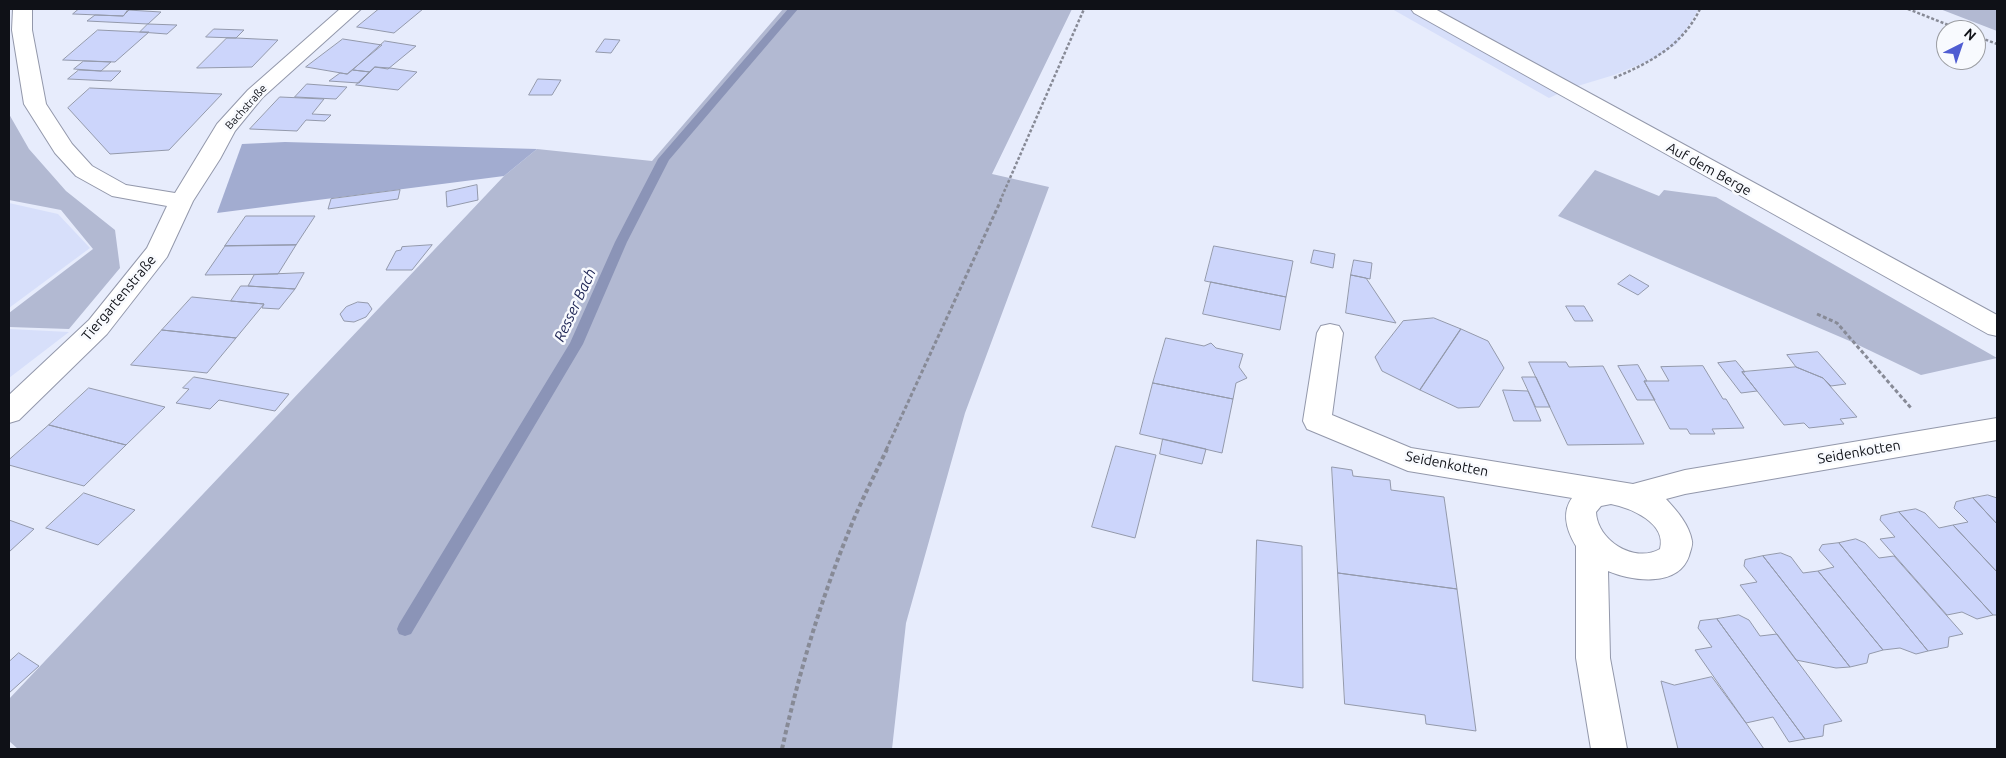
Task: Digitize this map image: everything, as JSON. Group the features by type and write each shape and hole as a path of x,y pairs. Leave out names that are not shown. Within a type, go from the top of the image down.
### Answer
{"street":[{"path":"22,9 22,30 35,104 63,148 84,172 120,191 181,201"},
{"name":"Bachstraße","path":"181,201 209,159 225,129 254,94 351,9"},
{"name":"Auf dem Berge","path":"1421,9 1997,327"},
{"name":"Tiergartenstraße","path":"9,412 98,327 158,251 181,201"},
{"name":"Seidenkotten","path":"1330,333 1317,421 1408,459 1622,494 1655,508 1670,524 1677,542 1673,557 1658,566 1636,567 1612,558 1592,544 1582,526 1581,508 1592,496 1622,494 1997,429"},
{"name":"Seidenkotten","path":"1592,544 1593,658 1609,749"}],"path":[{"path":"782,749 793,693 822,600 848,536 1026,145 1084,9"},
{"path":"1574,94 1632,70 1667,52 1685,35 1700,9"},
{"path":"1908,9 1936,20"},
{"path":"1817,314 1837,323 1938,438"}],"shaded area":[{"path":"783,9 1072,9 992,174 1049,187 965,413 906,623 892,749 18,749 9,741 9,699 504,176 537,149 652,161"},
{"path":"1392,9 1699,9 1677,44 1653,59 1614,75 1571,88 1549,98"},
{"path":"1940,9 1997,9 1997,31 1986,27 1986,20 1968,20"},
{"path":"9,114 29,149 66,191 115,230 120,268 69,329 9,327 9,313 93,249 61,210 9,200"},
{"path":"285,142 537,149 504,176 217,213 242,144"},
{"path":"1595,170 1659,196 1664,190 1716,197 1997,358 1921,375 1852,342 1558,216"},
{"path":"9,203 58,214 90,248 9,308"},
{"path":"9,329 69,332 9,378"}],"building":[{"path":"79,9 130,9 123,16 73,14"},
{"path":"379,9 423,9 394,33 357,27"},
{"path":"128,10 161,12 148,24 87,21 95,15 123,16"},
{"path":"148,24 177,25 167,34 140,32"},
{"path":"214,29 244,30 236,38 206,37"},
{"path":"98,30 149,32 115,62 63,60"},
{"path":"227,38 278,40 252,67 197,68"},
{"path":"343,39 382,45 347,74 306,67"},
{"path":"605,39 620,40 611,53 596,52"},
{"path":"385,41 416,46 388,69 375,67 370,72 353,70"},
{"path":"84,61 111,62 101,71 74,69"},
{"path":"375,67 417,72 398,90 356,85"},
{"path":"79,70 121,71 111,81 68,79"},
{"path":"353,70 370,72 359,83 329,81 340,73 347,74"},
{"path":"538,79 561,80 552,95 529,95"},
{"path":"307,84 347,87 336,99 295,97"},
{"path":"90,88 222,94 169,150 110,154 68,108"},
{"path":"280,97 324,99 312,114 331,115 325,121 306,120 297,131 250,129"},
{"path":"477,185 478,200 447,207 446,192"},
{"path":"400,190 398,199 328,209 331,199"},
{"path":"246,216 315,216 296,245 225,246"},
{"path":"296,245 278,274 205,275 225,246"},
{"path":"432,245 412,270 386,270 396,251 401,250 402,247"},
{"path":"1214,246 1293,261 1286,297 1205,281"},
{"path":"1314,250 1335,254 1333,268 1311,263"},
{"path":"1354,260 1372,263 1370,279 1351,275"},
{"path":"304,273 295,289 248,286 254,275"},
{"path":"1351,275 1366,278 1396,323 1346,313"},
{"path":"1630,275 1649,286 1638,295 1618,284"},
{"path":"1211,282 1286,297 1280,330 1203,314"},
{"path":"241,286 295,289 279,309 262,308 264,304 231,301"},
{"path":"192,297 264,304 236,338 162,330"},
{"path":"358,302 368,303 372,309 366,317 354,322 344,321 340,314 346,307"},
{"path":"1566,306 1584,306 1593,321 1575,321"},
{"path":"1434,318 1461,329 1420,390 1382,371 1375,357 1403,321"},
{"path":"1461,329 1488,341 1504,368 1479,407 1458,408 1420,390"},
{"path":"162,330 236,338 207,373 131,365"},
{"path":"1166,338 1204,346 1211,343 1216,348 1243,354 1239,367 1247,378 1236,383 1233,399 1153,383"},
{"path":"1818,352 1846,384 1831,386 1823,378 1796,367 1787,355"},
{"path":"1736,361 1757,391 1741,393 1718,363"},
{"path":"1529,362 1566,362 1569,367 1603,366 1644,444 1568,445"},
{"path":"1638,365 1647,381 1644,381 1655,400 1637,400 1618,366"},
{"path":"1703,366 1723,399 1726,399 1744,428 1712,429 1715,434 1690,434 1687,429 1670,429 1644,381 1669,381 1661,367"},
{"path":"1796,367 1823,378 1857,417 1840,419 1844,424 1809,428 1804,423 1784,425 1742,372"},
{"path":"194,377 289,394 275,411 219,400 210,409 176,403 189,389 183,388"},
{"path":"1522,377 1536,377 1550,407 1536,407"},
{"path":"1153,383 1233,399 1222,453 1140,434"},
{"path":"89,388 165,407 126,445 49,425"},
{"path":"1503,390 1528,391 1541,421 1514,421"},
{"path":"49,425 126,445 84,486 9,465 9,460"},
{"path":"1163,439 1206,449 1202,464 1160,454"},
{"path":"1116,446 1156,455 1135,538 1092,527"},
{"path":"1332,467 1352,470 1353,476 1390,480 1391,490 1444,497 1457,589 1338,573"},
{"path":"84,493 135,510 98,545 46,528"},
{"path":"1988,495 1997,498 1997,524 1973,498"},
{"path":"1973,498 1997,524 1997,572 1953,525 1968,522 1954,508 1956,502"},
{"path":"1916,509 1925,513 1939,528 1953,525 1997,572 1997,615 1993,615 1899,512"},
{"path":"1899,512 1993,615 1977,619 1962,612 1947,615 1880,539 1895,537 1880,520 1881,516"},
{"path":"9,520 34,529 9,552"},
{"path":"1856,539 1865,543 1879,558 1894,556 1963,634 1949,637 1948,647 1928,651 1839,543"},
{"path":"1257,540 1302,546 1303,688 1253,681"},
{"path":"1839,543 1928,651 1916,654 1900,648 1883,650 1818,571 1834,567 1819,550 1822,545"},
{"path":"1781,553 1791,557 1803,573 1818,571 1883,650 1869,654 1867,663 1850,667 1763,556"},
{"path":"1763,556 1850,667 1836,668 1796,660 1740,585 1757,582 1744,566 1745,560"},
{"path":"1338,573 1457,589 1476,731 1426,724 1425,715 1345,704"},
{"path":"1739,615 1749,620 1760,636 1777,634 1842,721 1824,725 1823,736 1805,739 1717,619"},
{"path":"1717,619 1805,739 1789,742 1773,717 1746,723 1695,650 1712,647 1698,628 1700,621"},
{"path":"19,653 39,666 9,693 9,662"},
{"path":"1712,677 1764,749 1678,749 1661,681 1674,685"}],"waterway":[{"name":"Resser Bach","path":"405,629 576,344 621,242 664,159 793,9"}]}
